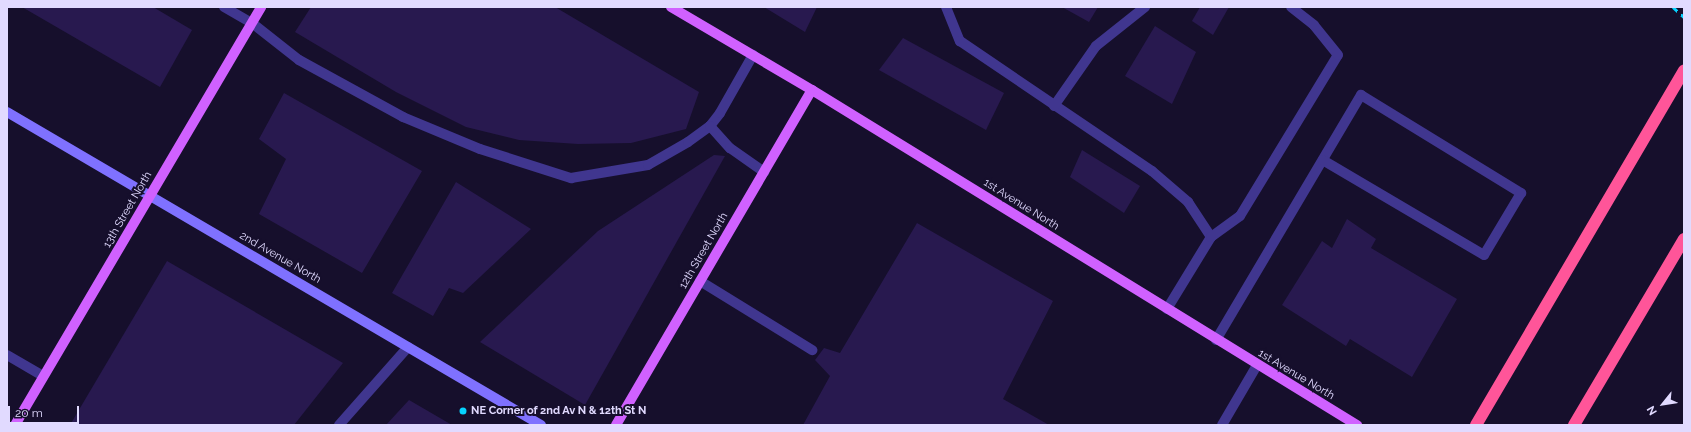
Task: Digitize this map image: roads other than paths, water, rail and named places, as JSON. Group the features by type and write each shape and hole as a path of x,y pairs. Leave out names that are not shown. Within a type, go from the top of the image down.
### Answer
{"highway":[{"path":"1476,425 1684,71"},
{"path":"1574,425 1684,239"}],"main road":[{"name":"13th Street North","path":"15,425 261,7"},
{"name":"1st Avenue North","path":"671,7 753,54 1216,340 1357,425"},
{"name":"12th Street North","path":"616,425 812,90"},
{"name":"2nd Avenue North","path":"7,112 540,425"}],"street":[{"path":"224,7 252,23 299,60 403,117 480,149 571,178 648,165 710,126 720,112 753,54"},
{"path":"946,7 960,41 1152,171 1188,202 1211,237"},
{"path":"1054,106 1096,46 1145,7"},
{"path":"1167,309 1211,237 1240,216 1338,55 1314,25 1291,7"},
{"path":"1216,340 1361,95 1521,193 1484,255 1323,160"},
{"path":"710,126 730,148 764,172"},
{"path":"700,281 812,350"},
{"path":"338,425 408,347"},
{"path":"7,355 43,376"},
{"path":"1222,425 1257,365"}],"railway":[{"path":"1673,7 1684,17"}],"place":[{"name":"NE Corner of 2nd Av N & 12th St N","path":"463,411"}]}
